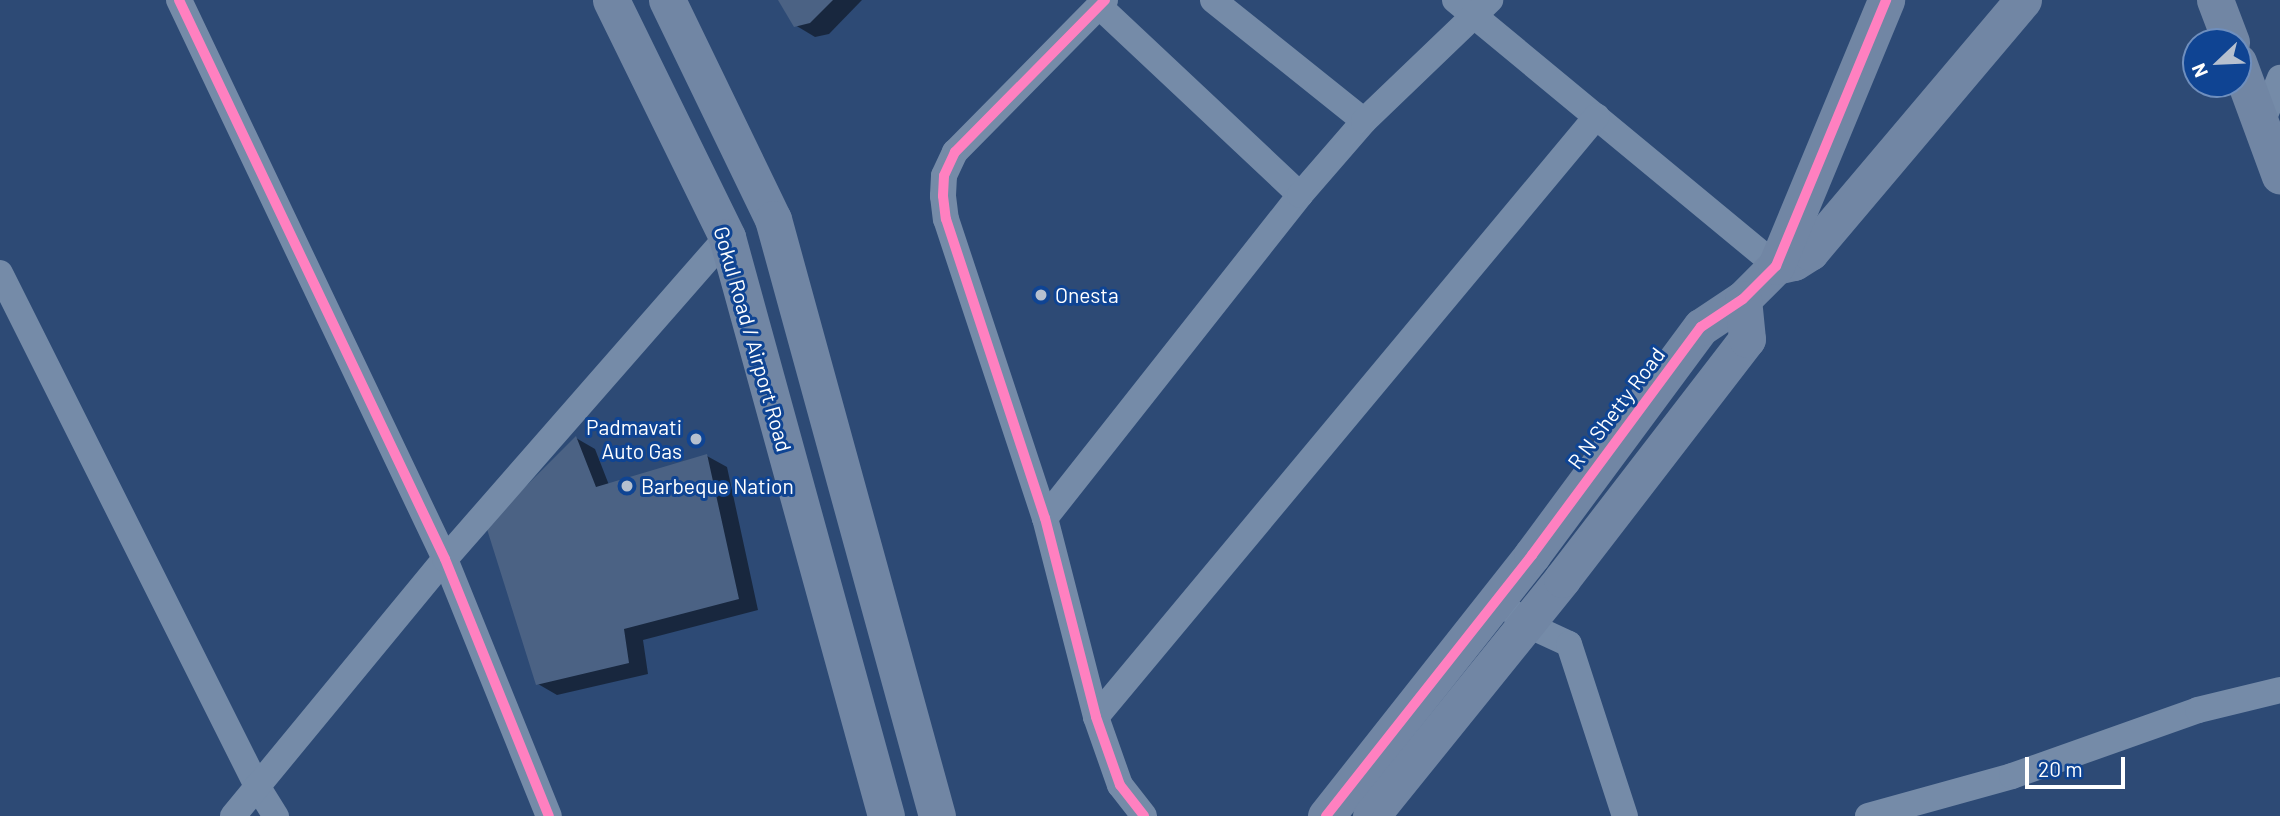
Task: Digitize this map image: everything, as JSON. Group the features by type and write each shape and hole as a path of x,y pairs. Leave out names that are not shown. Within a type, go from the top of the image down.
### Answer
{"street":[{"path":"180,0 445,559 549,816"},
{"name":"Gokul Road / Airport Road","path":"611,0 727,236 886,816"},
{"path":"667,0 773,219 937,816"},
{"path":"1213,0 1364,121"},
{"name":"R N Shetty Road","path":"1326,816 1532,555 1701,327 1743,299 1776,266 1886,0"},
{"path":"1045,518 1300,195 1364,121 1473,5 1597,116 1776,266 1794,262 1811,252 2023,0"},
{"path":"2215,0 2226,28"},
{"path":"1144,816 1120,785 1096,717 1045,518 947,219 944,176 955,152 1102,3 1300,195"},
{"path":"2261,125 2280,78"},
{"path":"2251,98 2280,176"},
{"path":"1096,717 1597,116"},
{"path":"233,816 445,559 727,236"},
{"path":"0,273 257,786 276,816"},
{"path":"1371,816 1562,579 1748,339 1743,299"},
{"path":"1532,555 1562,579"},
{"path":"1497,600 1526,624 1569,644 1625,816"},
{"path":"1868,816 2012,776 2197,710 2280,690"}],"building":[{"path":"778,0 833,0 810,23 794,27"},
{"path":"576,436 596,487 707,454 739,599 624,629 629,663 536,685 486,526"}],"cycle path":[{"path":"179,0 445,559 549,816"},
{"path":"1105,0 955,152 944,176 943,196 946,219 1045,518 1096,717 1120,785 1144,816"},
{"path":"1326,816 1532,555 1701,327 1743,299 1776,266 1886,0"}],"place":[{"name":"Onesta","path":"1041,295"},
{"name":"Padmavati Auto Gas","path":"696,439"},
{"name":"Barbeque Nation","path":"627,486"}]}
